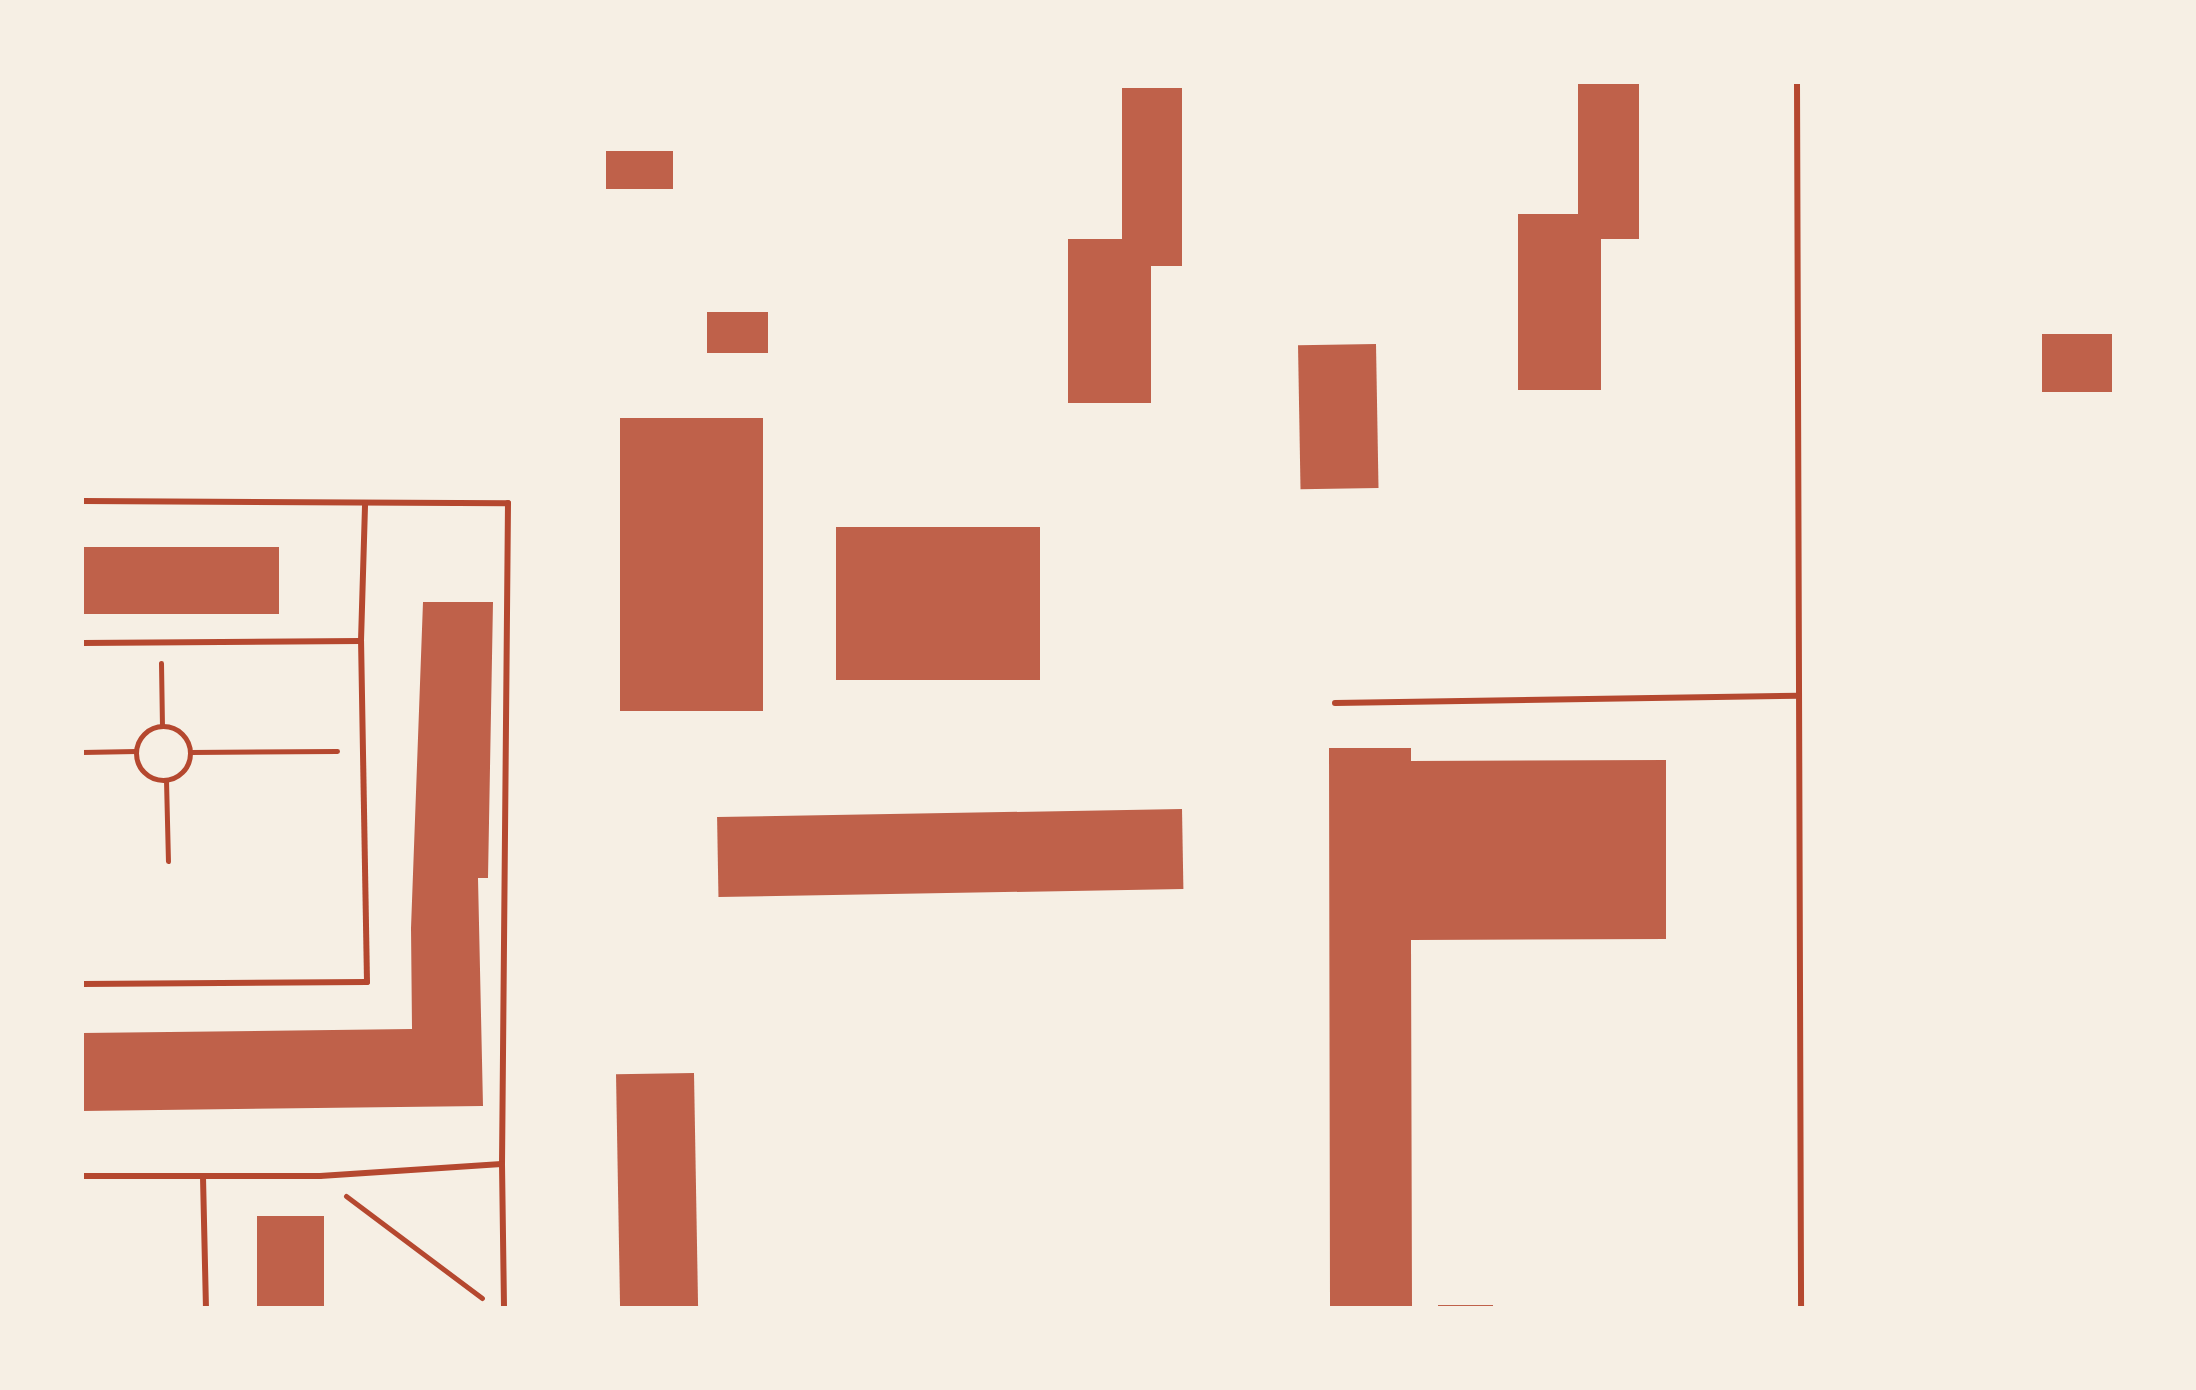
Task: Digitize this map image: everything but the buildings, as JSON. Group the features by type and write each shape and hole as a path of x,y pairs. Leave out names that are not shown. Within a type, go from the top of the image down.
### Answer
{"lane":[{"path":"1797,82 1801,1308"},
{"path":"82,501 508,503 502,1164 504,1308"},
{"path":"82,984 367,982 361,641 365,503"},
{"path":"82,643 361,641"},
{"path":"1335,703 1799,696"},
{"path":"82,1176 320,1176 502,1164"},
{"path":"203,1177 206,1308"}],"path":[{"path":"161,663 162,726"},
{"path":"162,726 185,736 190,752 181,774 166,780 144,772 136,751 141,736 162,726"},
{"path":"82,752 136,751"},
{"path":"190,752 337,751"},
{"path":"166,780 168,861"},
{"path":"320,1176 496,1308"}]}
